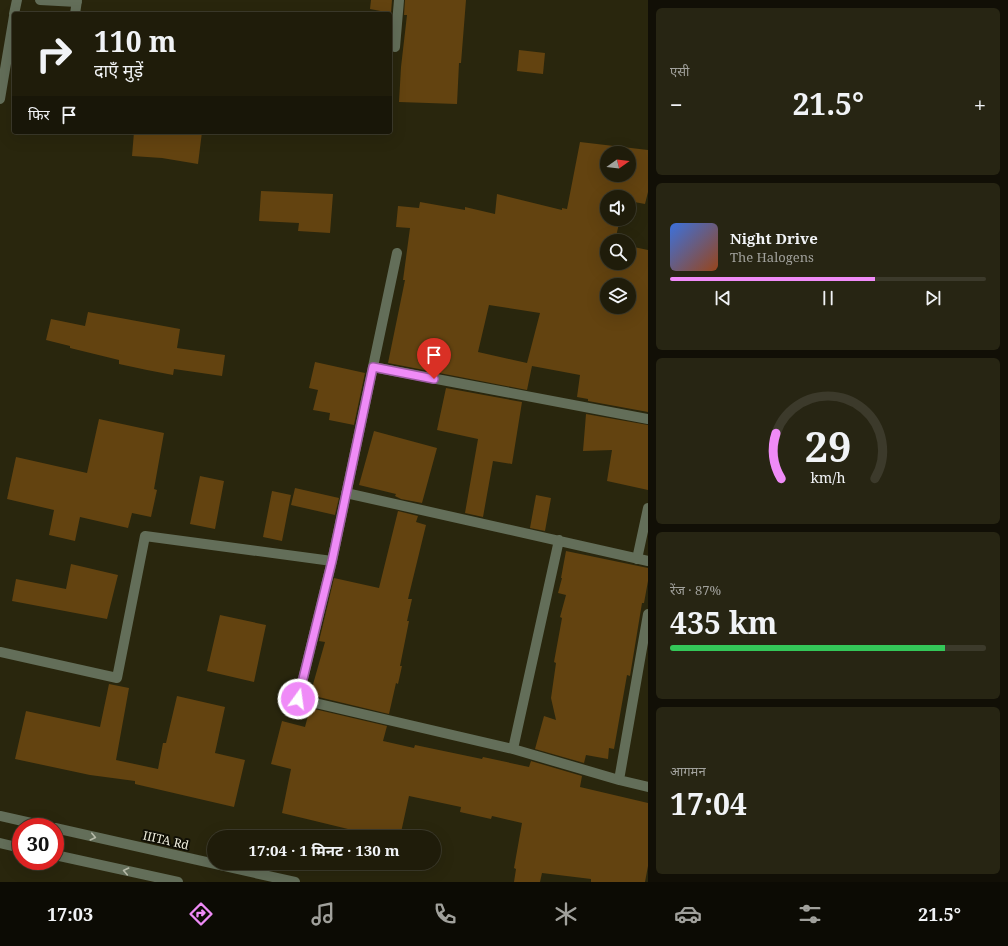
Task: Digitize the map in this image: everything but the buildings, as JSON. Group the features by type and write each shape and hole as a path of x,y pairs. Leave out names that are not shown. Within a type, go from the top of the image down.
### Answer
{"street":[{"path":"15,12 17,0"},
{"path":"40,0 77,1 75,12"},
{"path":"395,47 400,0"},
{"path":"0,99 12,27"},
{"path":"397,253 332,561 298,699 513,749 648,787"},
{"path":"373,367 648,419"},
{"path":"346,492 648,561"},
{"path":"637,559 648,508"},
{"path":"0,652 117,678 145,536 332,561"},
{"path":"513,749 559,540"},
{"path":"619,780 643,664 648,614"},
{"path":"0,816 12,819"},
{"name":"IIITA Rd","path":"64,830 295,882"},
{"path":"0,844 12,846"},
{"path":"64,857 178,882"}],"route":[{"path":"298,699 332,561 373,367 434,379"}]}
